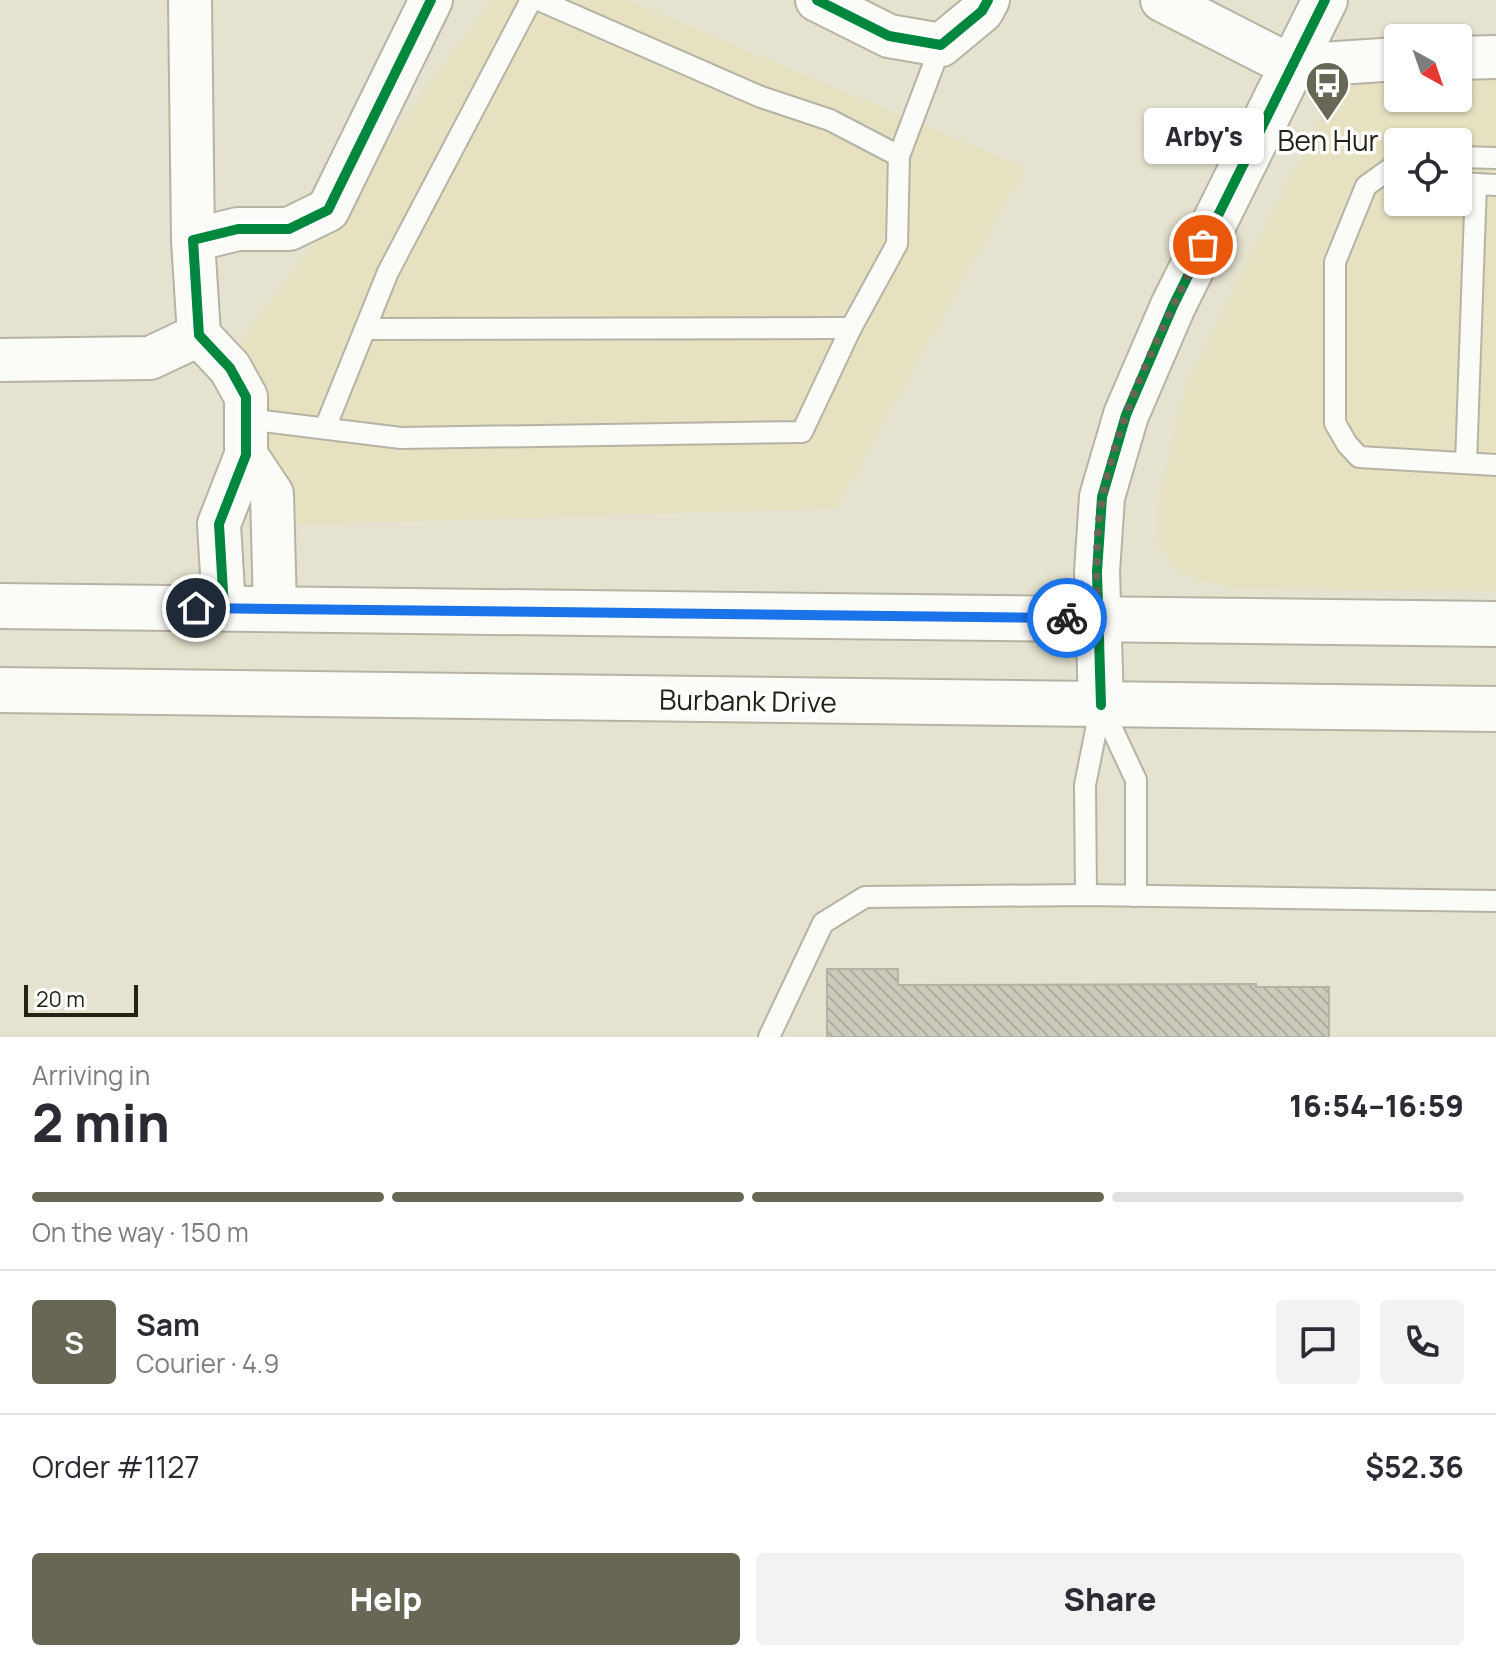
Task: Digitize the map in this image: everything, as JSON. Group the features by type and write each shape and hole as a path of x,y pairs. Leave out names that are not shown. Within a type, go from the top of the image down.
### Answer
{"main road":[{"path":"1101,705 1097,572 1102,497 1126,415 1173,306 1291,66 1314,4"},
{"path":"0,606 1496,624"},
{"name":"Burbank Drive","path":"0,690 1496,709"}],"street":[{"path":"190,0 193,240 199,335 230,368 246,397 246,437 219,524 224,609"},
{"path":"193,240 238,229 289,229 328,210 431,0"},
{"path":"817,0 889,36 941,45 982,11 988,0"},
{"path":"1162,0 1291,66 1384,60"},
{"path":"1472,58 1496,57"},
{"path":"0,360 150,358 199,335"},
{"path":"246,437 272,494 275,609"}],"lane":[{"path":"325,428 388,272 531,0"},
{"path":"539,0 761,97 830,120 899,156"},
{"path":"246,437 325,428 401,438 802,432 851,328 897,244 899,156 941,45"},
{"path":"1472,157 1496,158"},
{"path":"1384,176 1366,186 1335,262 1335,423 1359,457 1496,465"},
{"path":"1466,463 1477,184"},
{"path":"365,329 851,328"},
{"path":"1086,895 1085,785 1101,705"},
{"path":"1101,705 1136,780 1136,896"},
{"path":"769,1037 823,923 865,897 1086,895 1496,901"}],"shaded area":[{"path":"492,0 627,0 1025,168 836,508 291,525 240,343"},
{"path":"1350,61 1384,61 1384,112 1472,112 1472,62 1496,62 1496,591 1233,588 1182,574 1158,543 1160,497 1186,387"}],"building":[{"path":"827,969 898,969 898,985 1256,984 1256,987 1329,987 1329,1037 827,1037"}],"cycle path":[{"path":"224,609 219,524 246,455 246,397 230,368 199,335 193,240 238,229 289,229 328,210 431,0"},
{"path":"817,0 889,36 941,45 982,11 988,0"},
{"path":"1101,705 1097,572 1102,497 1126,415 1173,306 1325,0"}],"way so far":[{"path":"1067,618 1097,618 1102,497 1126,415 1203,245"}],"place":[{"name":"Ben Hur","path":"1328,122"},
{"name":"Arby's","path":"1203,245"}],"route":[{"path":"196,608 1067,618"}]}
